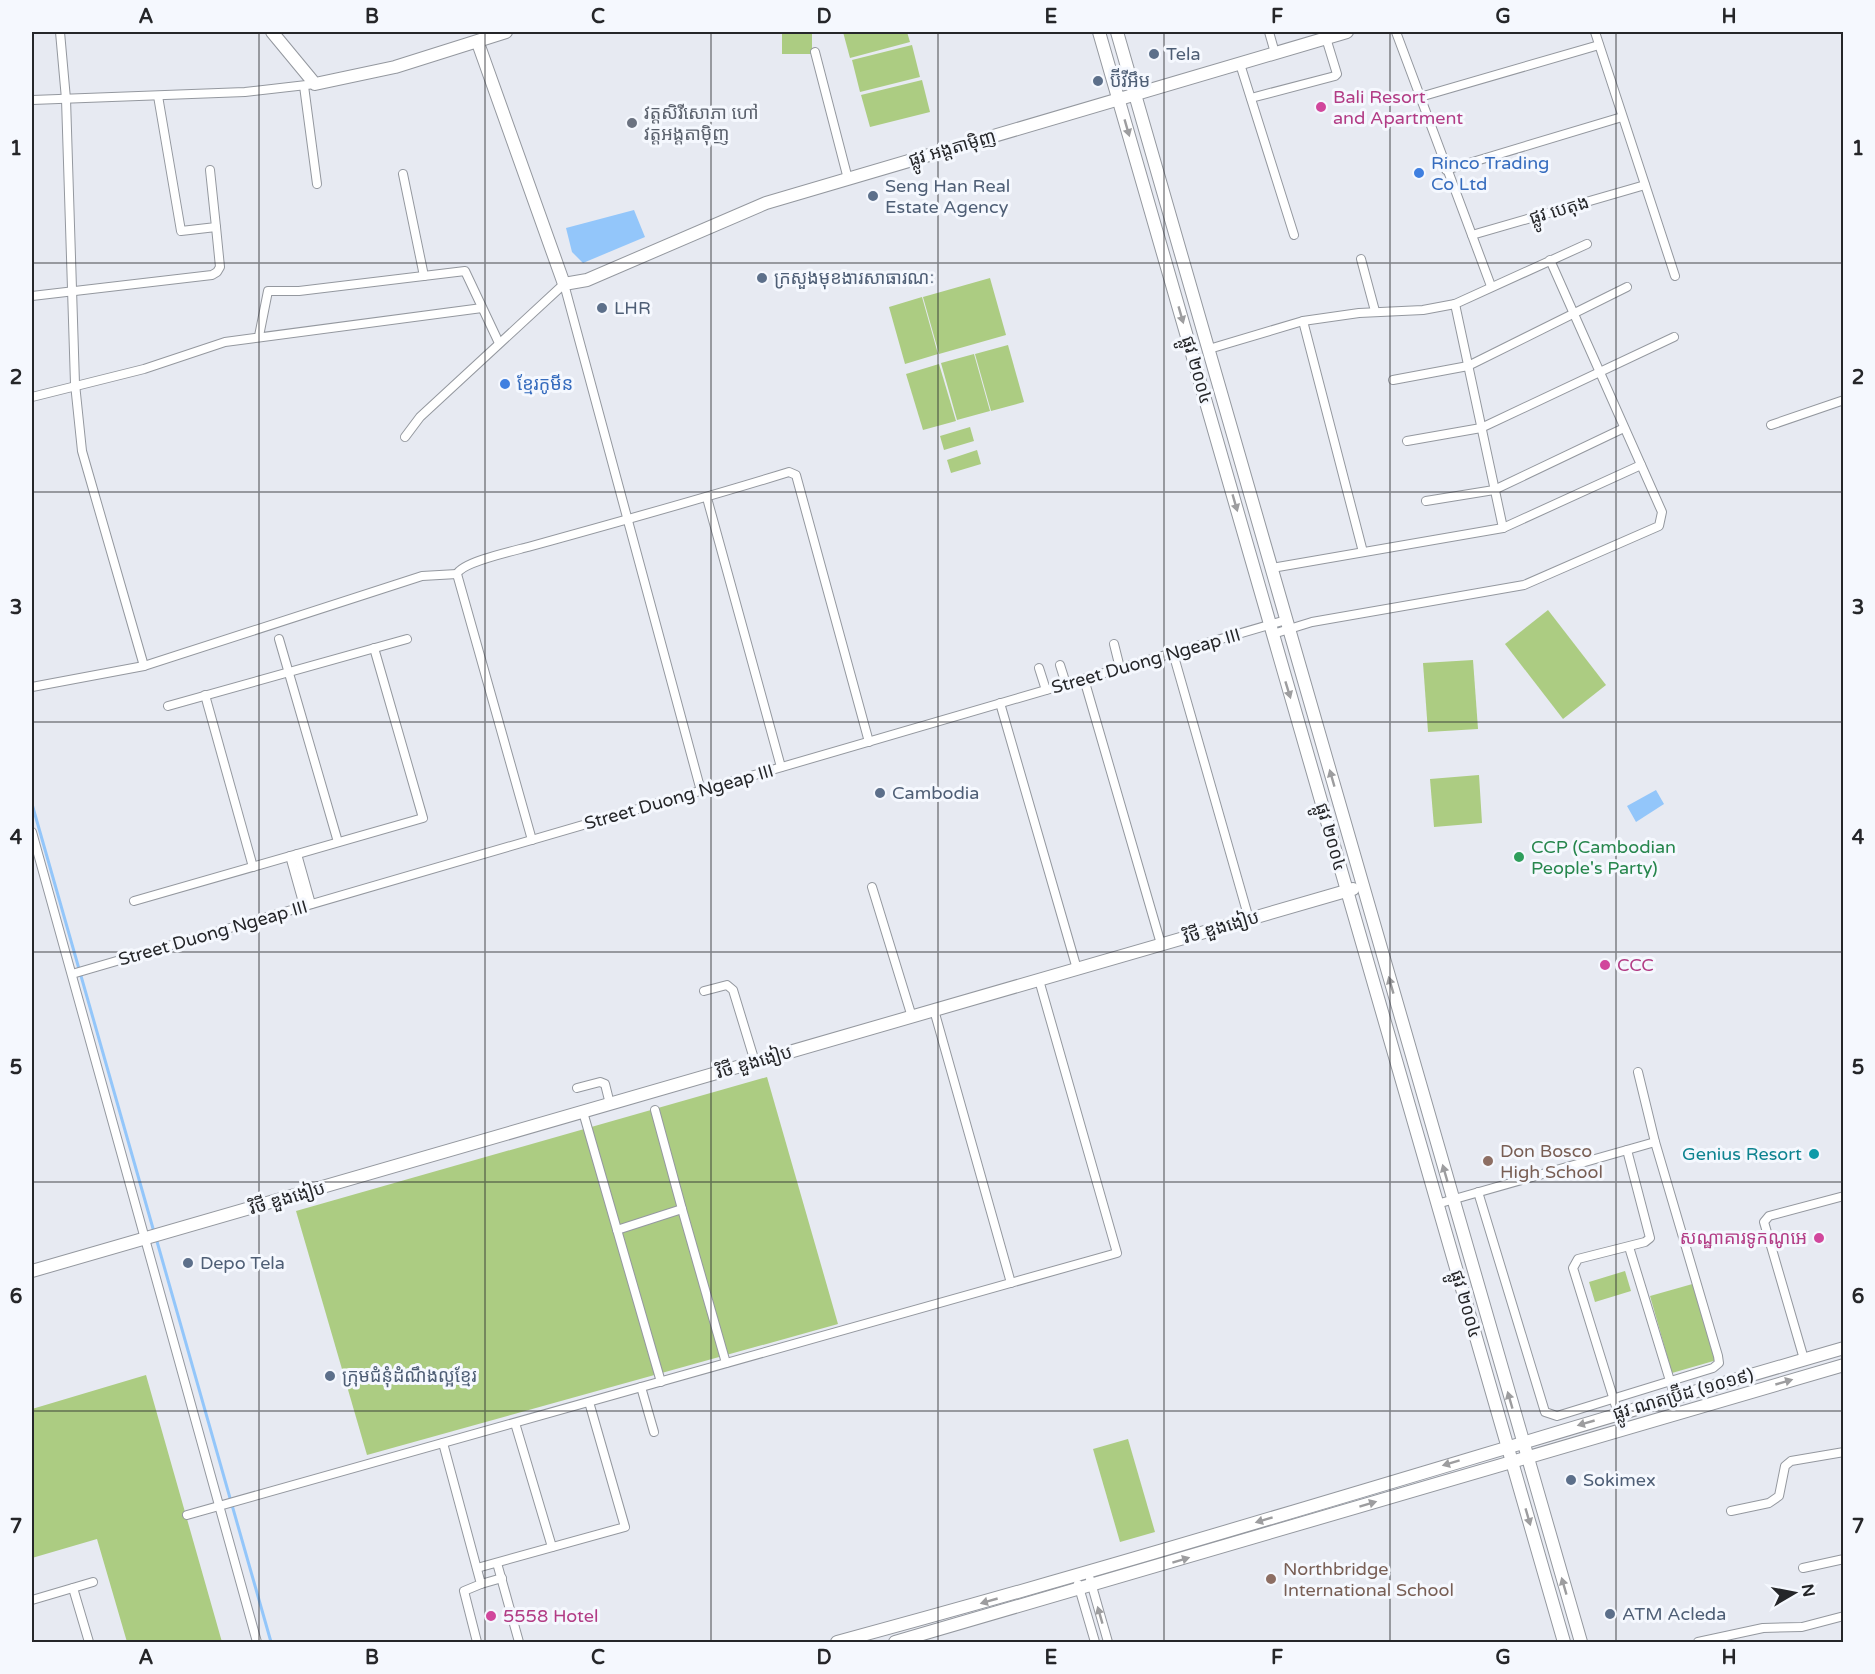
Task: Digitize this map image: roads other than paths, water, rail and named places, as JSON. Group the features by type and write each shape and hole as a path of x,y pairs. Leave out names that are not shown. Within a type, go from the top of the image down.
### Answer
{"main road":[{"path":"272,32 309,85 395,67 475,37 506,32"},
{"name":"ផ្លូវ ២០០៤","path":"1099,32 1564,1642"},
{"name":"ផ្លូវ ២០០៤","path":"1117,32 1581,1642"},
{"name":"ផ្លូវ អង្តតាម៉ិញ","path":"564,284 587,280 766,203 1345,32"},
{"path":"475,37 564,284"},
{"name":"វិថី ឌួងងៀប","path":"32,1271 1363,886"},
{"name":"ផ្លូវ ណតប្រ៊ីដ (១០១៩)","path":"837,1642 1082,1573 1522,1441 1844,1348"},
{"name":"ផ្លូវ ណតប្រ៊ីដ (១០១៩)","path":"895,1642 1092,1587 1511,1461 1844,1365"}],"street":[{"path":"60,32 66,99 70,291 75,384 82,451 144,666"},
{"path":"1269,32 1275,53"},
{"path":"1396,32 1491,286"},
{"path":"1594,32 1675,276"},
{"path":"1251,98 1335,76 1337,74 1326,38"},
{"path":"1420,97 1599,45"},
{"path":"815,52 848,178"},
{"path":"1240,63 1294,235"},
{"path":"32,100 158,96 309,85 317,184"},
{"path":"158,96 180,230 183,232 216,227"},
{"path":"1446,170 1622,117"},
{"path":"32,296 217,273 220,267 210,170"},
{"path":"403,174 424,276"},
{"name":"ផ្លូវ បេតុង","path":"1472,235 1645,185"},
{"path":"1209,349 1303,321 1375,312 1422,310 1455,304 1587,244"},
{"path":"1361,259 1375,312"},
{"name":"Street Duong Ngeap III","path":"73,974 1173,653 1288,624 1312,622 1524,585 1655,528 1661,523 1662,512 1550,260"},
{"path":"259,336 268,291 300,291 465,272 499,343"},
{"path":"405,437 420,417 564,284 701,791"},
{"path":"1393,380 1468,366 1627,287"},
{"path":"1455,304 1503,528"},
{"path":"32,397 75,384 144,369 225,342 482,308"},
{"path":"1303,321 1363,552"},
{"path":"1407,441 1481,428 1674,337"},
{"path":"1771,425 1844,400"},
{"path":"1425,501 1494,490 1624,428"},
{"path":"1272,568 1503,528 1641,465"},
{"path":"32,687 144,666 422,576 457,574 464,566 707,498 789,472 796,474 869,742"},
{"path":"707,498 781,767"},
{"path":"457,574 532,840"},
{"path":"279,639 338,842"},
{"path":"168,706 407,639"},
{"path":"1114,644 1120,668"},
{"path":"134,901 423,818 374,648"},
{"path":"1173,653 1249,919"},
{"path":"1060,665 1066,684"},
{"path":"1039,669 1046,690"},
{"path":"1084,679 1161,944"},
{"path":"204,696 253,867"},
{"path":"1000,703 1077,969"},
{"path":"32,832 147,1238 257,1642"},
{"path":"294,855 308,905"},
{"path":"872,887 912,1017"},
{"path":"187,1515 1117,1253 1039,980"},
{"path":"704,991 728,985 733,990 754,1062"},
{"path":"934,1010 1011,1283"},
{"path":"1478,1192 1545,1412 1557,1416 1713,1368 1719,1363 1718,1356 1655,1142 1638,1072"},
{"path":"577,1088 600,1082 605,1084 610,1104"},
{"path":"655,1110 726,1363"},
{"path":"583,1112 661,1382"},
{"path":"1437,1204 1655,1142"},
{"path":"1618,1413 1573,1268 1578,1259 1629,1247 1646,1242 1650,1238 1627,1150"},
{"path":"1804,1359 1764,1222 1769,1216 1844,1196"},
{"path":"617,1230 682,1209"},
{"path":"1629,1247 1675,1397"},
{"path":"641,1387 654,1432"},
{"path":"477,1568 625,1527 589,1402"},
{"path":"515,1423 552,1547"},
{"path":"443,1443 481,1584"},
{"path":"1731,1511 1769,1503 1779,1496 1785,1466 1791,1461 1844,1452"},
{"path":"1803,1568 1844,1559"},
{"path":"497,1563 519,1642"},
{"path":"1082,1573 1092,1587 1108,1642"},
{"path":"1082,1573 1079,1590 1095,1642"},
{"path":"477,1642 464,1591 502,1578"},
{"path":"32,1600 93,1582"},
{"path":"73,1588 89,1642"},
{"path":"1698,1642 1763,1628 1802,1627 1844,1616"}],"water":[{"path":"634,210 645,237 583,263 572,252 566,228"},
{"path":"1656,790 1664,804 1636,822 1627,806"}],"waterway":[{"path":"32,804 154,1232"},
{"path":"156,1238 271,1642"}],"place":[{"name":"Tela","path":"1154,54"},
{"name":"ប៊ីវីអឹម","path":"1098,81"},
{"name":"Bali Resort and Apartment","path":"1321,107"},
{"name":"វត្តសិរីសោភា ហៅ វត្តអង្តតាម៉ិញ","path":"632,123"},
{"name":"Rinco Trading Co Ltd","path":"1419,173"},
{"name":"Seng Han Real Estate Agency","path":"873,196"},
{"name":"ក្រសួងមុខងារសាធារណៈ","path":"762,278"},
{"name":"LHR","path":"602,308"},
{"name":"ខ្មែរកូមីន","path":"505,384"},
{"name":"Cambodia","path":"880,793"},
{"name":"CCP (Cambodian People's Party)","path":"1519,857"},
{"name":"CCC","path":"1605,965"},
{"name":"Genius Resort","path":"1814,1154"},
{"name":"Don Bosco High School","path":"1488,1161"},
{"name":"សណ្ឋាគារទូកណូអេ","path":"1819,1238"},
{"name":"Depo Tela","path":"188,1263"},
{"name":"ក្រុមជំនុំដំណឹងល្អខ្មែរ","path":"330,1376"},
{"name":"Sokimex","path":"1571,1480"},
{"name":"Northbridge International School","path":"1271,1579"},
{"name":"ATM Acleda","path":"1610,1614"},
{"name":"5558 Hotel","path":"491,1616"}]}
